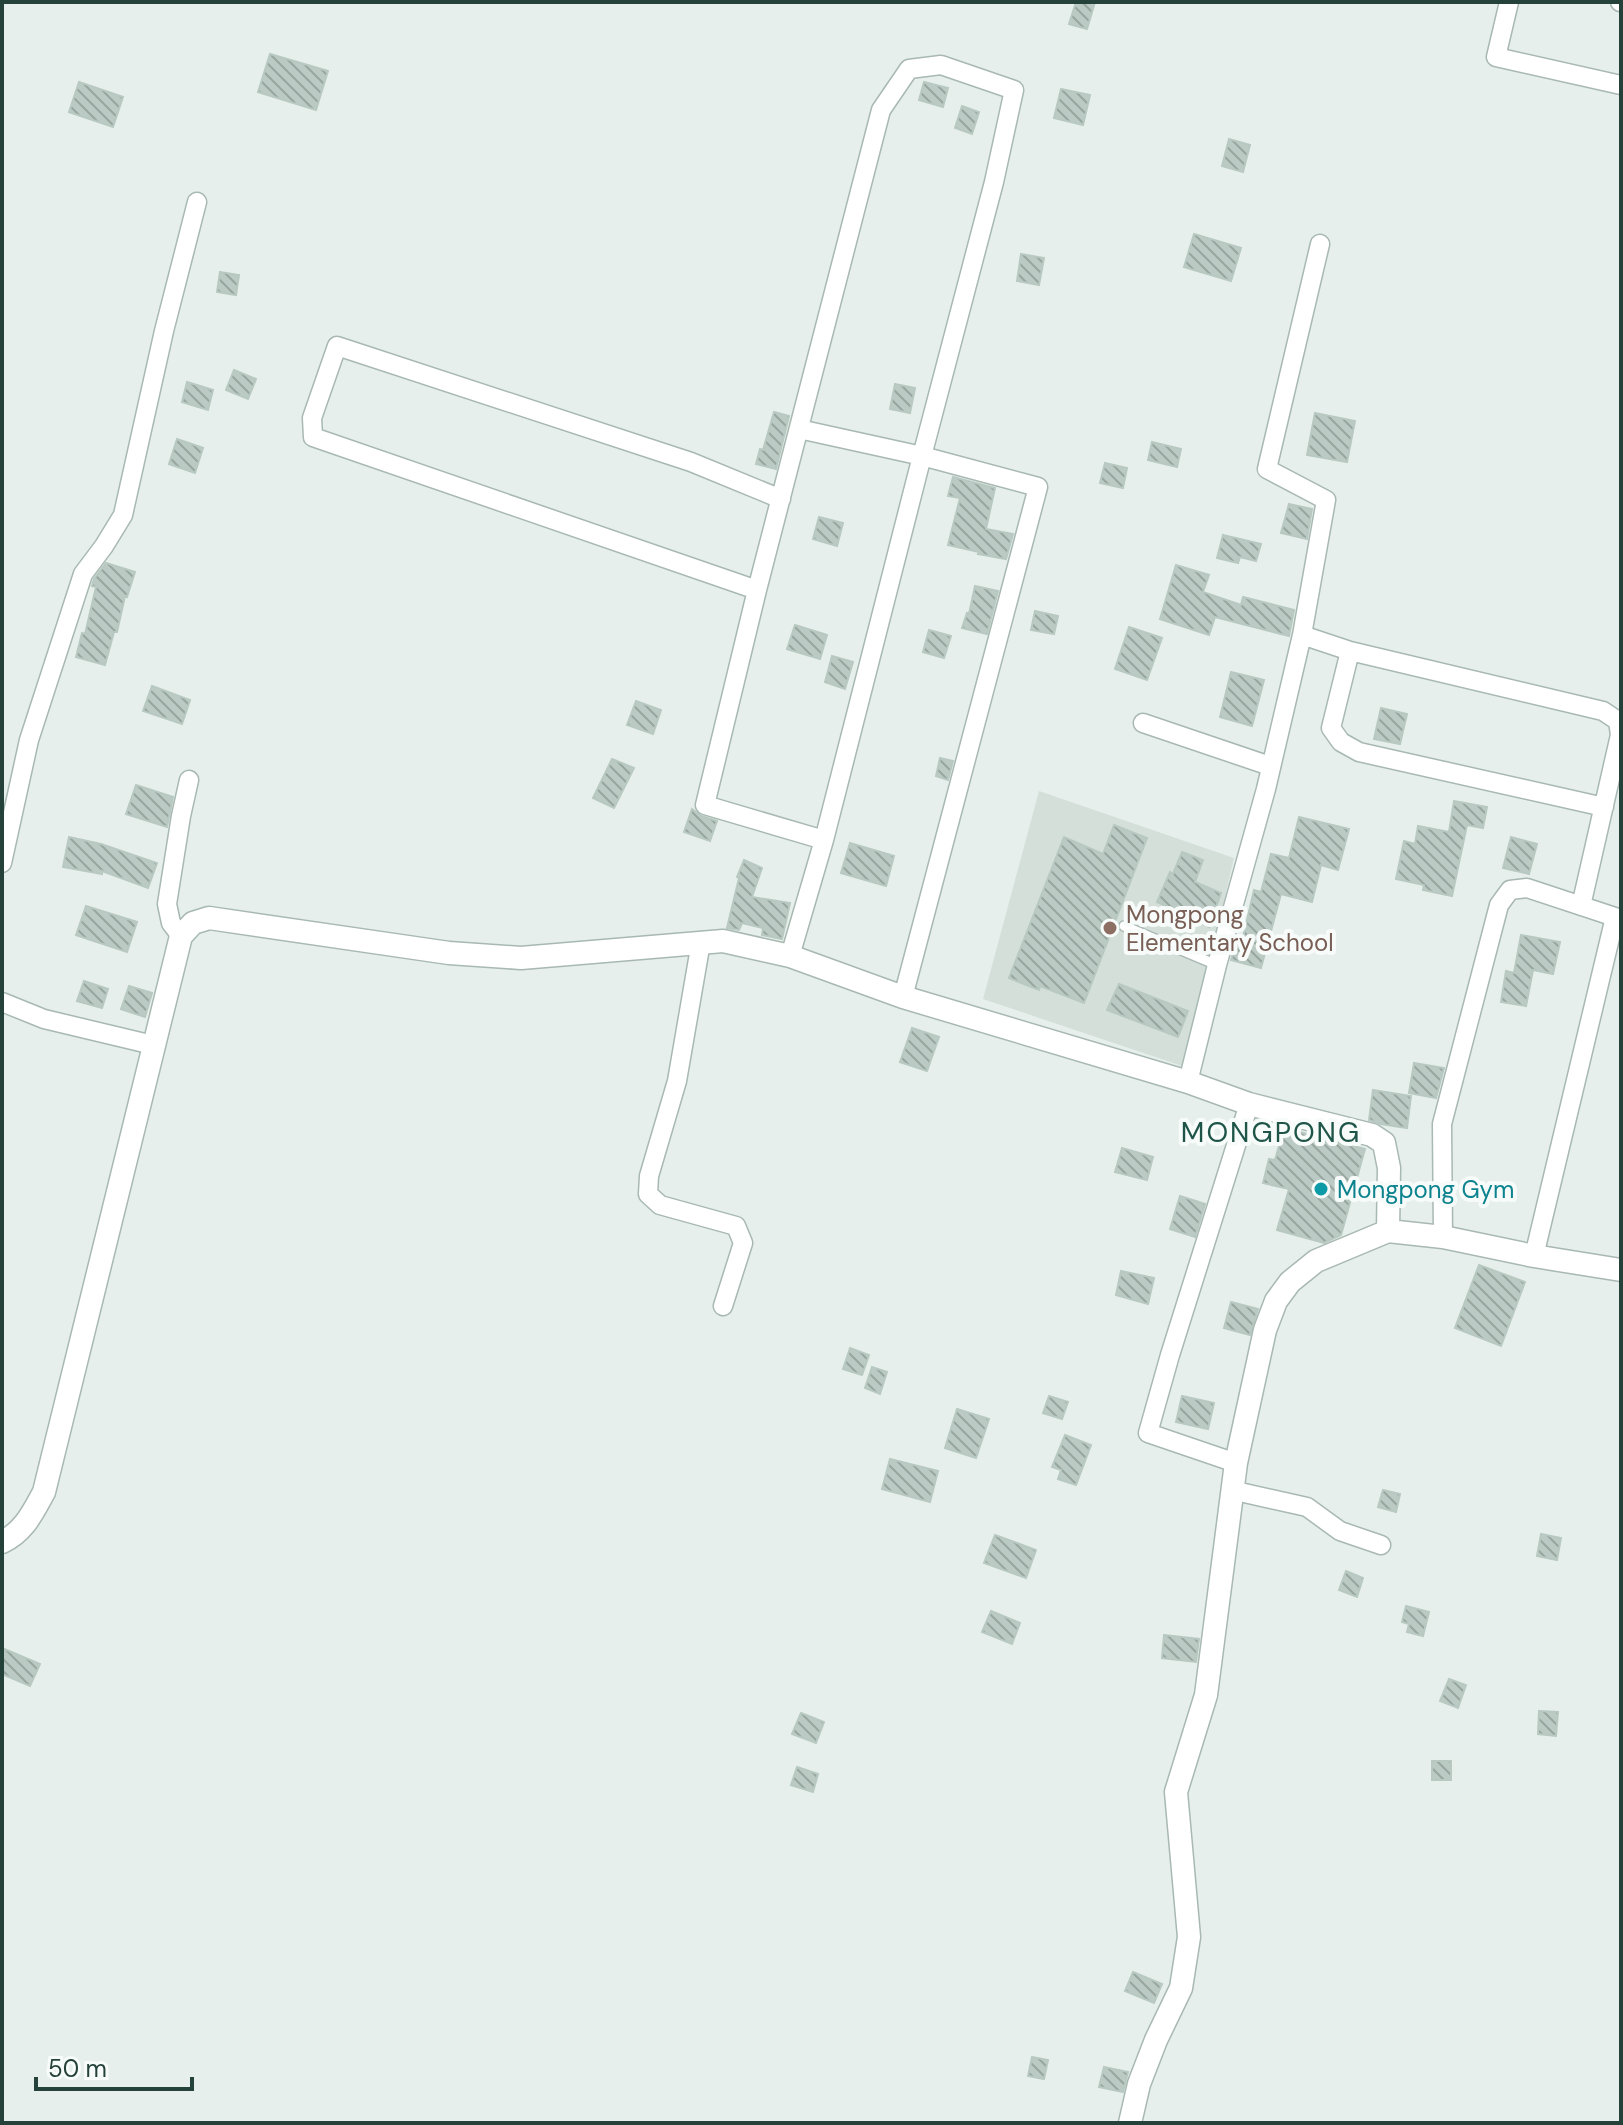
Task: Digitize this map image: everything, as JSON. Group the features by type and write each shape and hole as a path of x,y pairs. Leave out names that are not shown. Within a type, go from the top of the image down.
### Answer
{"street":[{"path":"1509,2 1496,57 1621,85"},
{"path":"790,956 824,840 994,182 1014,90 941,65 909,69 881,110 705,805 824,840"},
{"path":"2,863 29,740 83,574 123,515 164,331 197,202"},
{"path":"1188,1082 1266,789 1302,635 1326,500 1267,469 1320,244"},
{"path":"757,590 313,437 312,418 337,346 691,462 781,499"},
{"path":"799,429 922,456 1038,487 903,997"},
{"path":"1302,635 1350,651 1603,711 1618,721 1620,735 1581,906"},
{"path":"1350,651 1331,728 1341,742 1359,752 1604,807"},
{"path":"1143,723 1270,766"},
{"path":"181,936 171,923 167,904 189,780"},
{"path":"1443,1237 1442,1124 1499,905 1510,890 1527,888 1618,918 1534,1256"},
{"path":"2,1542 29,1520 44,1492 181,936 193,923 209,918 449,953 521,958 723,941 790,956 903,997 1188,1082 1249,1104 1372,1135 1384,1143 1389,1168 1388,1231"},
{"path":"701,942 677,1081 649,1176 648,1194 660,1205 736,1226 743,1243 723,1306"},
{"path":"2,1002 44,1019 153,1045"},
{"path":"1236,1463 1148,1433 1249,1104"},
{"path":"1130,2123 1139,2084 1181,1988 1189,1937 1176,1792 1206,1695 1231,1490 1265,1330 1276,1301 1290,1282 1316,1261 1388,1231 1443,1237 1621,1270"},
{"path":"1231,1490 1307,1507 1340,1531 1381,1545"}],"lane":[{"path":"1124,926 1217,965"}],"shaded area":[{"name":"Mongpong Elementary School","path":"1039,791 1234,858 1185,1067 983,999"}],"building":[{"path":"1076,2 1095,2 1087,29 1069,24"},
{"path":"270,54 328,71 316,110 258,92"},
{"path":"79,82 123,97 113,127 69,112"},
{"path":"924,82 948,88 943,107 919,100"},
{"path":"1061,89 1090,95 1083,125 1054,118"},
{"path":"962,106 979,112 972,134 955,128"},
{"path":"1229,139 1250,145 1243,172 1222,166"},
{"path":"1194,234 1241,248 1231,281 1184,267"},
{"path":"1021,254 1044,258 1039,285 1017,281"},
{"path":"220,272 239,275 236,295 217,292"},
{"path":"234,370 256,379 248,399 226,390"},
{"path":"187,382 213,390 208,410 182,402"},
{"path":"895,384 915,388 910,413 890,409"},
{"path":"774,412 789,416 776,469 756,464"},
{"path":"1315,413 1355,421 1347,462 1307,455"},
{"path":"177,439 203,448 195,473 169,464"},
{"path":"1152,442 1181,449 1177,467 1148,460"},
{"path":"1105,463 1127,468 1123,488 1100,483"},
{"path":"953,477 995,488 986,529 1013,534 1006,559 948,545 960,498 948,496"},
{"path":"1289,504 1312,509 1307,539 1281,533"},
{"path":"819,517 843,523 837,546 813,539"},
{"path":"1223,535 1261,544 1256,561 1240,557 1238,563 1217,558"},
{"path":"106,563 135,572 105,665 76,657 96,587 92,586 94,579"},
{"path":"1176,565 1209,575 1203,592 1241,605 1243,597 1294,610 1289,636 1215,617 1209,635 1160,619"},
{"path":"975,586 998,591 987,634 962,628 969,614"},
{"path":"1035,611 1058,616 1054,634 1031,630"},
{"path":"795,625 827,635 820,659 787,649"},
{"path":"1129,627 1162,638 1147,680 1115,669"},
{"path":"929,630 951,636 944,658 923,652"},
{"path":"832,656 853,662 845,689 825,682"},
{"path":"1231,672 1264,680 1252,726 1220,717"},
{"path":"152,686 190,700 182,724 143,711"},
{"path":"636,701 661,710 653,734 627,725"},
{"path":"1381,708 1407,714 1400,744 1374,739"},
{"path":"940,758 953,761 948,780 936,776"},
{"path":"612,759 634,768 614,808 593,798"},
{"path":"136,785 173,797 167,827 126,814"},
{"path":"1454,801 1487,807 1483,828 1467,825 1452,896 1423,890 1424,885 1396,879 1404,841 1415,844 1418,826 1449,832"},
{"path":"692,809 701,816 717,821 710,841 684,832"},
{"path":"1299,817 1349,829 1338,870 1321,865 1312,902 1281,894 1261,968 1231,960 1236,944 1241,946 1254,890 1261,892 1271,854 1289,858"},
{"path":"1114,825 1147,838 1084,1003 1009,978 1064,837 1103,854"},
{"path":"69,837 157,863 148,888 102,871 102,874 63,867"},
{"path":"1511,837 1537,844 1529,874 1503,868"},
{"path":"850,843 894,856 886,886 841,873"},
{"path":"1182,852 1203,860 1195,882 1221,893 1209,927 1157,902"},
{"path":"744,860 762,868 752,897 790,903 782,939 762,935 763,928 742,923 739,930 727,928 737,877"},
{"path":"86,906 137,922 127,952 76,935"},
{"path":"1521,935 1560,942 1553,974 1533,970 1526,1006 1501,1002 1506,971 1514,973"},
{"path":"84,981 108,989 102,1008 77,1001"},
{"path":"1119,984 1188,1011 1178,1037 1107,1010"},
{"path":"129,986 152,993 145,1017 121,1009"},
{"path":"912,1028 939,1037 927,1071 900,1062"},
{"path":"1414,1063 1444,1068 1436,1098 1409,1093"},
{"path":"1373,1090 1411,1096 1407,1128 1369,1120"},
{"name":"Mongpong Gym","path":"1284,1128 1365,1149 1341,1235 1324,1243 1277,1230 1289,1189 1263,1183 1269,1159 1275,1160"},
{"path":"1122,1148 1153,1157 1147,1180 1115,1172"},
{"path":"1180,1196 1205,1204 1195,1237 1170,1229"},
{"path":"1479,1265 1525,1282 1501,1346 1455,1328"},
{"path":"1121,1271 1154,1278 1148,1304 1116,1295"},
{"path":"1231,1302 1258,1309 1250,1335 1224,1328"},
{"path":"850,1348 869,1355 862,1375 843,1369"},
{"path":"872,1367 887,1372 880,1394 865,1388"},
{"path":"1049,1396 1068,1402 1062,1419 1043,1413"},
{"path":"1182,1396 1214,1403 1208,1429 1176,1422"},
{"path":"957,1409 989,1419 976,1458 945,1448"},
{"path":"1065,1435 1091,1445 1076,1485 1058,1479 1061,1470 1052,1467"},
{"path":"890,1459 938,1471 930,1502 882,1489"},
{"path":"1383,1490 1400,1494 1396,1512 1378,1507"},
{"path":"1541,1534 1561,1538 1557,1560 1537,1556"},
{"path":"995,1535 1036,1550 1026,1578 984,1563"},
{"path":"1346,1571 1363,1578 1357,1597 1339,1590"},
{"path":"1406,1606 1429,1612 1423,1636 1407,1632 1409,1624 1402,1622"},
{"path":"991,1611 1020,1623 1012,1644 982,1632"},
{"path":"1164,1635 1199,1639 1196,1662 1162,1658"},
{"path":"2,1648 40,1664 30,1686 2,1674"},
{"path":"1449,1679 1466,1685 1458,1708 1440,1701"},
{"path":"1539,1711 1558,1712 1556,1736 1538,1734"},
{"path":"801,1713 824,1722 816,1743 792,1734"},
{"path":"1432,1761 1451,1761 1451,1780 1432,1780"},
{"path":"797,1767 818,1774 813,1792 791,1785"},
{"path":"1133,1972 1162,1984 1154,2003 1125,1991"},
{"path":"1032,2057 1048,2060 1044,2079 1028,2076"},
{"path":"1104,2067 1128,2072 1123,2092 1099,2087"}],"place":[{"name":"Mongpong Elementary School","path":"1110,928"},
{"name":"Mongpong Gym","path":"1321,1189"}],"district":[{"name":"MONGPONG","path":"1271,1132"}]}
